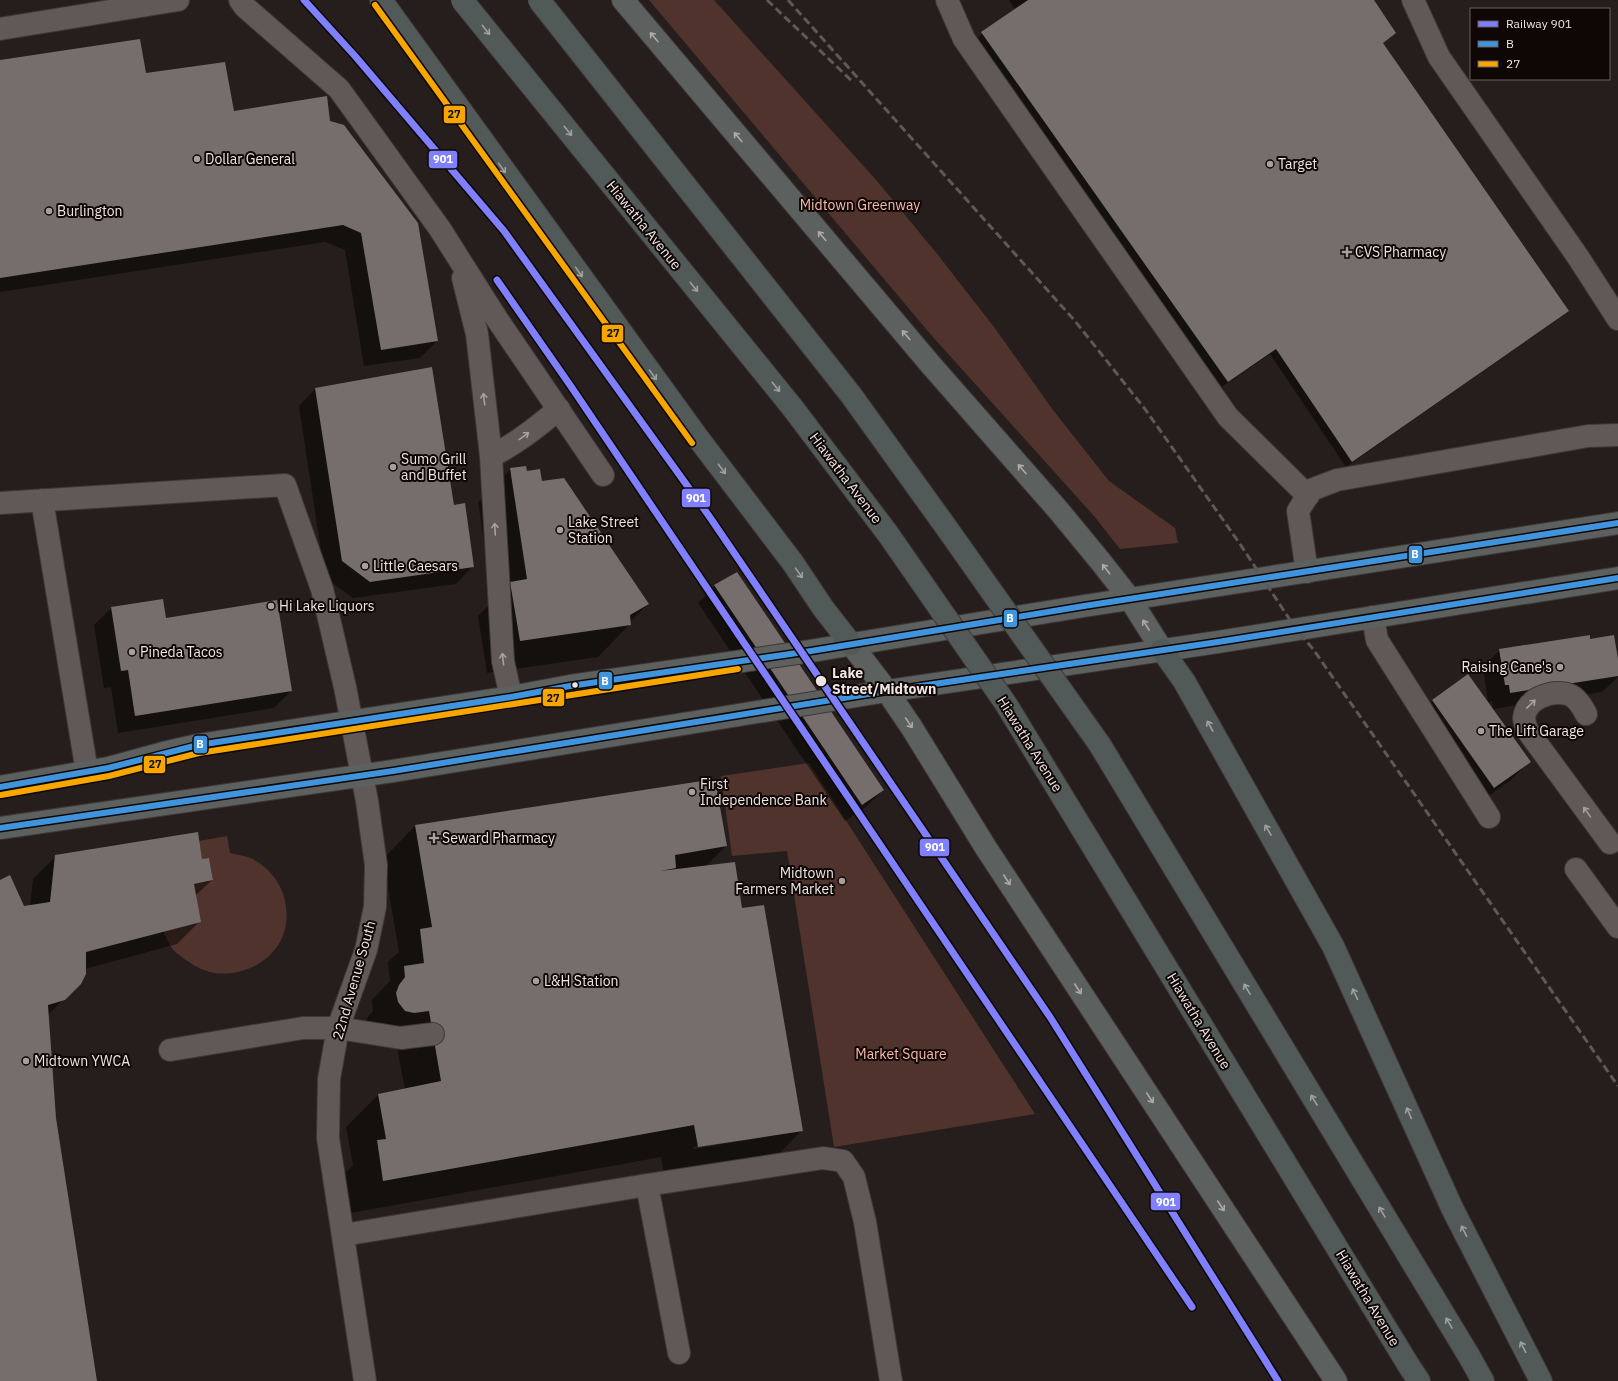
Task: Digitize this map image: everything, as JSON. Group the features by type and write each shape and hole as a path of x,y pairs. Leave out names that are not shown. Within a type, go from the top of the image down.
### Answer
{"highway":[{"path":"381,0 698,438 793,563 823,608 851,644"},
{"name":"Hiawatha Avenue","path":"462,0 792,407 888,534 1006,704 1414,1373"},
{"path":"539,0 851,394 1100,745 1484,1381"},
{"path":"1162,650 1184,681 1333,946 1453,1210 1541,1381"}],"main road":[{"path":"623,0 931,365 1059,511 1130,600 1162,650"},
{"path":"0,788 108,768 163,753 198,746 510,697 570,686 851,644 1618,523"},
{"path":"0,828 361,776 887,691 1162,650 1618,578"},
{"path":"851,644 887,691 912,728 986,848 1336,1381"}],"street":[{"path":"0,29 178,0"},
{"path":"240,0 245,7 339,89 440,229 495,316 604,475"},
{"path":"947,0 964,39 1228,417 1308,496"},
{"path":"1413,0 1439,57 1578,257 1618,319"},
{"path":"460,262 476,334 491,456 503,661 510,697"},
{"path":"491,456 502,451 546,420 558,409"},
{"path":"1307,572 1298,511 1311,490 1337,480 1588,436 1618,435"},
{"name":"22nd Avenue South","path":"42,500 285,484 322,589 367,801 376,866 375,907 366,950 338,1028 329,1079 328,1138 365,1381"},
{"path":"0,503 42,500 87,772"},
{"path":"1374,617 1377,640 1489,817"},
{"path":"1586,714 1583,707 1576,699 1567,694 1556,694 1543,696 1533,701 1526,708 1524,719 1527,730 1610,843"},
{"path":"1576,869 1618,927"},
{"path":"170,1050 303,1028 338,1028 401,1038 433,1034"},
{"path":"343,1235 647,1185 823,1158 843,1161 854,1177 865,1222 892,1381"},
{"path":"647,1185 679,1353"}],"green space":[{"name":"Midtown Greenway","path":"649,0 714,0 877,181 938,255 994,327 1053,410 1109,481 1175,528 1178,543 1120,549 1094,516 932,336"},
{"name":"Market Square","path":"809,763 1035,1114 834,1147 787,851 732,856 721,776"},
{"path":"227,836 230,853 253,859 267,869 276,880 286,905 287,918 284,932 279,944 270,955 257,965 240,971 223,974 204,970 183,958 173,949 163,931 194,884 213,880 209,858 202,859 199,841"}],"building":[{"name":"Target","path":"1028,0 1374,0 1396,33 1383,43 1569,311 1352,462 1276,349 1228,382 981,32"},
{"path":"140,39 146,73 225,62 234,111 327,96 330,121 344,125 418,223 438,341 381,350 361,233 343,225 0,278 0,60"},
{"path":"432,367 454,505 465,503 474,567 370,582 342,561 315,388"},
{"name":"Lake Street Station","path":"526,466 527,471 540,469 542,481 564,478 649,604 630,615 631,625 520,641 510,582 527,579 510,468"},
{"path":"737,572 884,790 862,805 714,585"},
{"path":"163,599 166,618 277,600 292,691 135,716 128,670 121,671 111,607"},
{"name":"Raising Cane's","path":"1590,635 1590,639 1614,635 1618,659 1618,676 1510,693 1509,685 1505,685 1499,649"},
{"name":"The Lift Garage","path":"1468,674 1531,762 1494,788 1432,700"},
{"name":"L&H Station","path":"715,779 727,846 675,855 676,868 660,871 735,862 742,908 764,905 803,1131 698,1147 694,1125 383,1181 377,1140 386,1139 378,1094 441,1081 429,1011 414,1013 405,1011 398,1002 396,993 399,985 405,977 404,966 424,963 420,929 432,927 415,825"},
{"name":"Midtown YWCA","path":"198,832 202,859 209,858 213,880 194,884 201,922 86,952 86,974 81,984 65,1000 48,1005 56,1118 97,1381 0,1381 0,880 10,875 24,906 50,902 55,855"}],"railway":[{"path":"767,0 854,83"},
{"path":"788,0 1075,321 1145,409 1240,544 1296,629 1313,649 1618,1086"}],"rail line":[{"name":"901","path":"304,0 355,56 504,231 709,516 1050,1017 1278,1381"},
{"name":"901","path":"497,280 570,385 1192,1307"}],"transit line":[{"name":"27","path":"375,5 692,443"},
{"name":"B","path":"0,787 108,768 198,745 511,697 570,686 811,651 1084,606 1618,523"},
{"name":"B","path":"0,828 393,771 887,691 1218,642 1618,578"},
{"name":"27","path":"1,795 109,776 199,753 738,669"}],"place":[{"name":"Dollar General","path":"197,159"},
{"name":"Target","path":"1270,164"},
{"name":"Burlington","path":"49,211"},
{"name":"CVS Pharmacy","path":"1347,252"},
{"name":"Sumo Grill and Buffet","path":"393,467"},
{"name":"Lake Street Station","path":"560,530"},
{"name":"Little Caesars","path":"365,566"},
{"name":"Hi Lake Liquors","path":"271,606"},
{"name":"Pineda Tacos","path":"132,652"},
{"name":"Raising Cane's","path":"1560,667"},
{"name":"Lake Street/Midtown","path":"821,681"},
{"name":"The Lift Garage","path":"1481,731"},
{"name":"First Independence Bank","path":"692,792"},
{"name":"Seward Pharmacy","path":"434,838"},
{"name":"Midtown Farmers Market","path":"842,881"},
{"name":"L&H Station","path":"536,981"},
{"name":"Midtown YWCA","path":"26,1061"}]}
